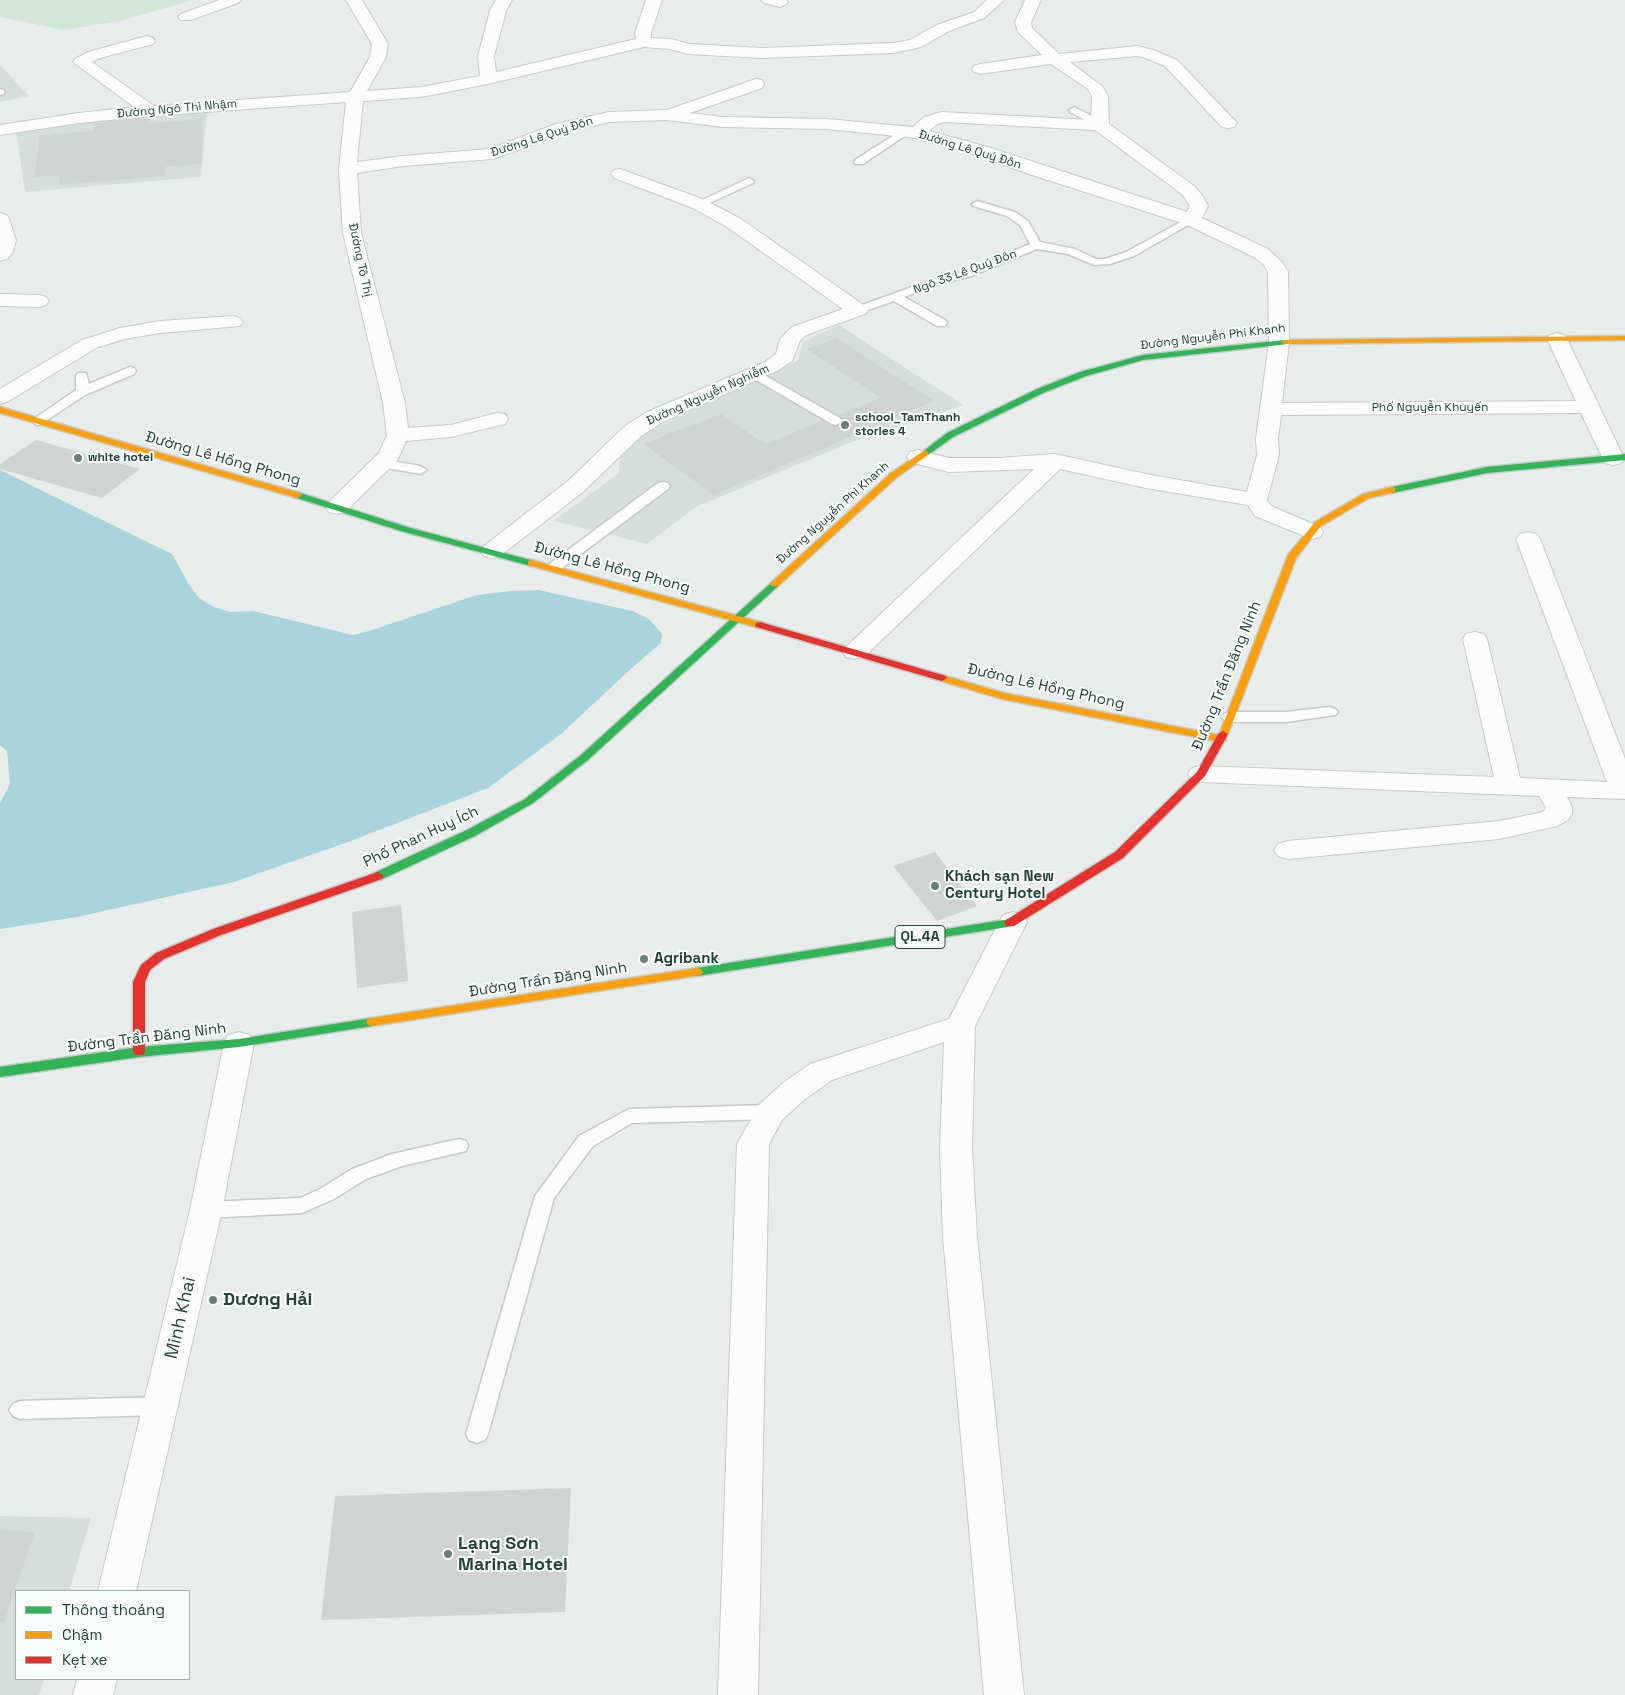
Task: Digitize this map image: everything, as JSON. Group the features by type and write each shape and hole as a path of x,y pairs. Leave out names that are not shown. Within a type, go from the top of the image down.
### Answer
{"street":[{"path":"186,17 233,0"},
{"name":"Đường Tô Thị","path":"354,0 380,44 378,57 355,98 348,169 352,233 394,403 398,435"},
{"path":"488,79 486,56 498,11 504,0"},
{"path":"644,42 643,33 654,0"},
{"name":"Đường Ngô Thì Nhậm","path":"0,130 80,118 150,111 421,92 488,79 644,42 671,44 688,49 762,54 893,48 915,44 943,28 979,15 996,0"},
{"path":"1033,0 1023,26 1055,59 1094,86 1100,96 1100,125"},
{"path":"147,41 94,54 80,62 150,111"},
{"path":"980,69 1161,48"},
{"path":"1137,51 1158,56 1171,63 1228,123"},
{"path":"667,115 756,84"},
{"name":"Đường Lê Quý Đôn","path":"348,169 403,161 492,154 590,120 633,115 667,115 724,122 826,124 911,132 985,152 1038,172 1192,220 1261,253 1272,262 1278,272 1279,342 1267,440 1268,455 1256,500"},
{"path":"911,132 930,121 942,117 1100,125 1188,190 1199,206 1192,220"},
{"path":"620,174 699,204 734,223 858,310"},
{"path":"0,219 7,240 6,248 0,255"},
{"path":"0,300 39,300"},
{"name":"Đường Nguyễn Nghiễm","path":"492,551 576,486 633,431 655,417 772,366 785,357 790,339 799,331 858,310"},
{"path":"0,398 89,344 120,334 186,324 233,322"},
{"name":"Đường Nguyễn Phi Khanh","path":"738,618 894,475 950,434 1040,391 1083,374 1143,358 1279,342 1625,338"},
{"path":"1557,339 1588,407 1619,457"},
{"name":"Phố Nguyễn Khuyến","path":"1271,409 1588,407"},
{"name":"Đường Lê Hồng Phong","path":"0,410 337,507 404,529 738,618 1002,696 1221,739"},
{"path":"337,507 389,456 398,435 451,431 497,419"},
{"path":"918,457 949,465 998,465 1055,461 1146,481 1256,500 1263,511 1312,532"},
{"name":"Đường Trần Đăng Ninh","path":"0,1072 139,1052 239,1042 756,964 1013,922 1119,855 1201,774 1221,739 1291,557 1318,524 1366,496 1487,470 1619,457"},
{"path":"855,652 1055,461"},
{"path":"1201,774 1624,791 1528,539"},
{"name":"Phố Phan Huy Ích","path":"139,1052 139,982 145,968 160,956 217,932 381,874 471,833 529,801 585,757 738,618"},
{"path":"1475,638 1509,787"},
{"path":"1288,850 1499,830 1547,820 1558,814 1559,807 1548,788"},
{"path":"1004,1695 960,1237 956,1148 960,1026 1013,922"},
{"path":"738,1695 753,1144 771,1112 794,1091 822,1072 960,1026"},
{"name":"Minh Khai","path":"117,1590 206,1210 239,1042"},
{"path":"93,1695 97,1680"}],"lane":[{"path":"1074,110 1100,125"},
{"path":"859,162 911,132"},
{"path":"699,204 749,181"},
{"name":"Ngõ 33 Lê Quý Đôn","path":"977,204 1010,214 1024,222 1036,245"},
{"name":"Ngõ 33 Lê Quý Đôn","path":"858,310 935,282 967,274 1036,245 1071,251 1094,262 1106,262 1130,254 1192,220"},
{"name":"Ngõ 33 Lê Quý Đôn","path":"895,297 941,322"},
{"path":"37,421 81,392 130,371"},
{"path":"755,374 836,421"},
{"path":"81,392 83,388 82,376"},
{"path":"382,463 420,470"},
{"path":"553,568 663,486"},
{"path":"1229,717 1286,717 1330,712"},
{"path":"477,1434 545,1196 586,1141 629,1116 771,1112"},
{"path":"206,1210 302,1205 327,1194 360,1174 399,1159 459,1146"},
{"path":"20,1410 161,1406"}],"shaded area":[{"path":"0,65 29,96 0,102"},
{"path":"207,111 201,177 25,192 16,131 73,123"},
{"path":"839,325 963,405 849,443 696,507 647,544 553,521 618,474 621,453 632,439 798,360 803,342"},
{"path":"0,1516 91,1518 69,1590 15,1590 15,1680 44,1680 39,1695 0,1695"}],"green space":[{"path":"0,0 193,0 120,21 64,30 0,17"}],"water":[{"path":"0,470 172,554 188,583 199,598 214,607 230,612 253,611 353,635 477,595 539,590 632,611 649,619 662,634 661,643 561,734 488,788 348,842 234,882 77,917 0,929 0,803 10,784 7,751 0,745"}],"building":[{"path":"149,118 149,123 203,119 201,164 165,167 165,176 59,185 60,175 34,177 40,135 94,131 95,123"},
{"name":"school_TamThanh stories 4","path":"837,338 934,401 714,495 643,444 721,414 765,444 823,421 837,427 844,421 838,415 881,398 807,349"},
{"path":"36,440 140,469 102,498 0,469 0,464"},
{"name":"Khách sạn New Century Hotel","path":"935,852 977,906 937,921 893,866"},
{"path":"401,905 408,981 357,988 352,912"},
{"name":"Lạng Sơn Marina Hotel","path":"571,1488 565,1612 321,1620 335,1496"},
{"path":"0,1530 35,1532 4,1623 0,1622"}],"traffic: fast":[{"path":"925,453 950,435 1040,391 1083,374 1143,358 1285,342"},
{"path":"1392,490 1487,470 1625,457"},
{"path":"297,495 404,529 531,563"},
{"path":"378,876 471,833 529,801 585,757 775,584"},
{"path":"697,972 1010,923"},
{"path":"0,1072 139,1052 239,1043 372,1022"}],"traffic: slow":[{"path":"1285,342 1625,338"},
{"path":"0,410 297,495"},
{"path":"775,584 894,475 925,453"},
{"path":"1223,734 1291,557 1318,524 1366,496 1392,490"},
{"path":"531,563 760,625"},
{"path":"942,678 1002,696 1221,739"},
{"path":"372,1022 697,972"}],"traffic: jam":[{"path":"760,625 942,678"},
{"path":"1010,923 1119,855 1201,774 1223,734"},
{"path":"139,1052 139,982 145,968 160,956 217,932 378,876"}],"place":[{"name":"school_TamThanh stories 4","path":"845,425"},
{"name":"white hotel","path":"78,458"},
{"name":"Khách sạn New Century Hotel","path":"935,886"},
{"name":"Agribank","path":"644,959"},
{"name":"Dương Hải","path":"213,1300"},
{"name":"Lạng Sơn Marina Hotel","path":"448,1554"}]}
